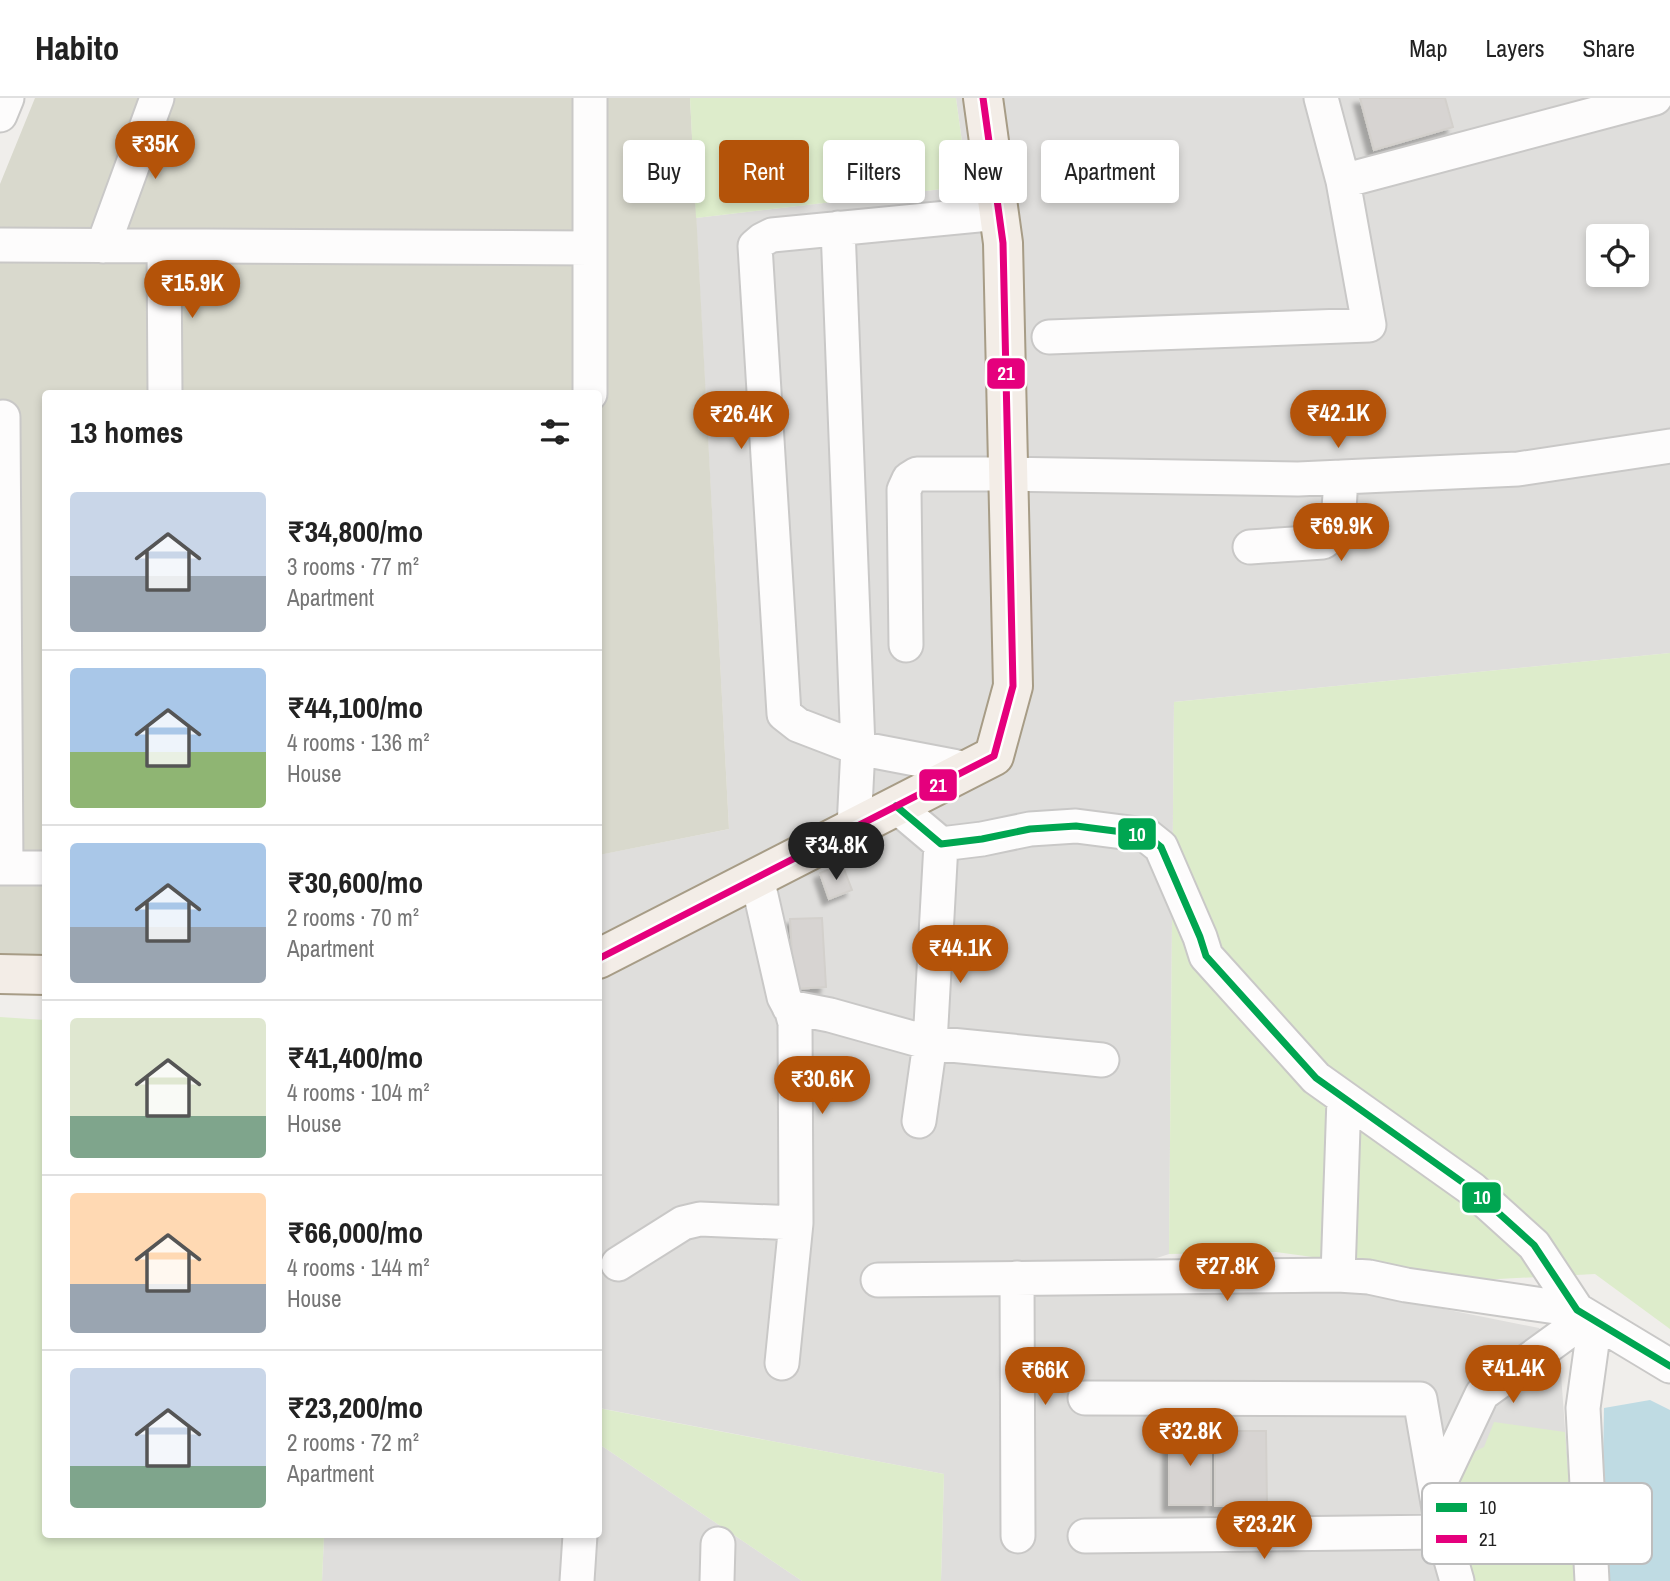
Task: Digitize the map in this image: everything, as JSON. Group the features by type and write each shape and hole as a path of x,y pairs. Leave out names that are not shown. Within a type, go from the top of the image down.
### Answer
{"main road":[{"path":"602,957 994,756 1013,686 1003,243 983,98"},
{"path":"0,974 42,975"}],"street":[{"path":"0,115 7,98"},
{"path":"103,246 157,98"},
{"path":"590,98 590,390"},
{"path":"1049,337 1369,325 1343,181 1321,98"},
{"path":"1343,181 1655,98"},
{"path":"968,769 858,748 798,725 785,714 755,246 772,235 999,213"},
{"path":"838,229 858,748 854,827"},
{"path":"0,245 590,248"},
{"path":"164,246 165,390"},
{"path":"3,418 3,868 42,868"},
{"path":"906,645 904,490 909,479 917,474 1298,479 1518,470 1670,446"},
{"path":"1250,547 1322,542 1329,537 1335,528 1341,477"},
{"path":"896,806 941,844 1030,829 1076,826 1146,835 1161,847 1206,956 1316,1078 1472,1189 1534,1245 1587,1316 1583,1408 1587,1483"},
{"path":"919,1121 930,1043 941,844"},
{"path":"757,878 784,997 795,1023 796,1223 782,1363"},
{"path":"789,1007 830,1015 930,1043 1102,1060"},
{"path":"1338,1275 1344,1098"},
{"path":"618,1264 683,1223 700,1219 796,1223"},
{"path":"878,1280 1338,1275 1369,1277 1587,1316 1670,1366"},
{"path":"1017,1278 1018,1536"},
{"path":"1440,1483 1482,1394 1587,1316"},
{"path":"1085,1398 1420,1399 1435,1483"},
{"path":"1084,1536 1422,1532"},
{"path":"578,1581 580,1538"},
{"path":"717,1581 718,1544"},
{"path":"1452,1564 1457,1581"}],"shaded area":[{"path":"35,98 690,98 692,140 623,140 623,203 696,203 729,829 602,854 602,390 42,390 42,954 0,954 0,184"},
{"path":"956,98 1670,98 1670,653 1174,702 1169,1254 1084,1282 1334,1287 1539,1328 1560,1360 1569,1483 1422,1483 1422,1564 1575,1564 1576,1581 941,1581 944,1474 602,1409 602,854 729,829 696,218 824,203 925,203 925,191 939,189 939,203 1027,203 1027,140 962,140"},
{"path":"602,1446 802,1581 322,1581 324,1538 602,1538"}],"green space":[{"path":"690,98 956,98 962,140 939,140 939,189 925,191 925,140 823,140 824,203 696,218 695,203 705,203 705,140 692,140"},
{"path":"1670,653 1670,1329 1595,1274 1480,1280 1276,1252 1169,1254 1174,702"},
{"path":"0,1017 42,1020 42,1538 324,1538 322,1581 0,1581"},
{"path":"602,1409 944,1474 941,1581 802,1581 602,1446"},
{"path":"1494,1422 1565,1432 1569,1483 1455,1483 1468,1455 1484,1447"},
{"path":"1466,1564 1575,1564 1576,1581 1470,1581"}],"water":[{"path":"1650,1400 1670,1410 1670,1581 1610,1581 1609,1564 1652,1564 1652,1483 1604,1483 1604,1408"}],"building":[{"path":"1360,98 1445,98 1453,127 1374,150"},
{"path":"842,864 852,890 829,899 820,873"},
{"path":"822,918 826,987 794,989 790,919"},
{"path":"1169,1431 1211,1431 1211,1505 1169,1505"},
{"path":"1215,1431 1266,1431 1267,1506 1215,1506"}],"transit line":[{"name":"21","path":"602,957 994,756 1013,686 1003,243 983,98"},
{"name":"10","path":"896,806 941,844 1030,829 1076,826 1146,835 1161,847 1206,956 1316,1078 1472,1189 1534,1245 1577,1310 1670,1366"}]}
